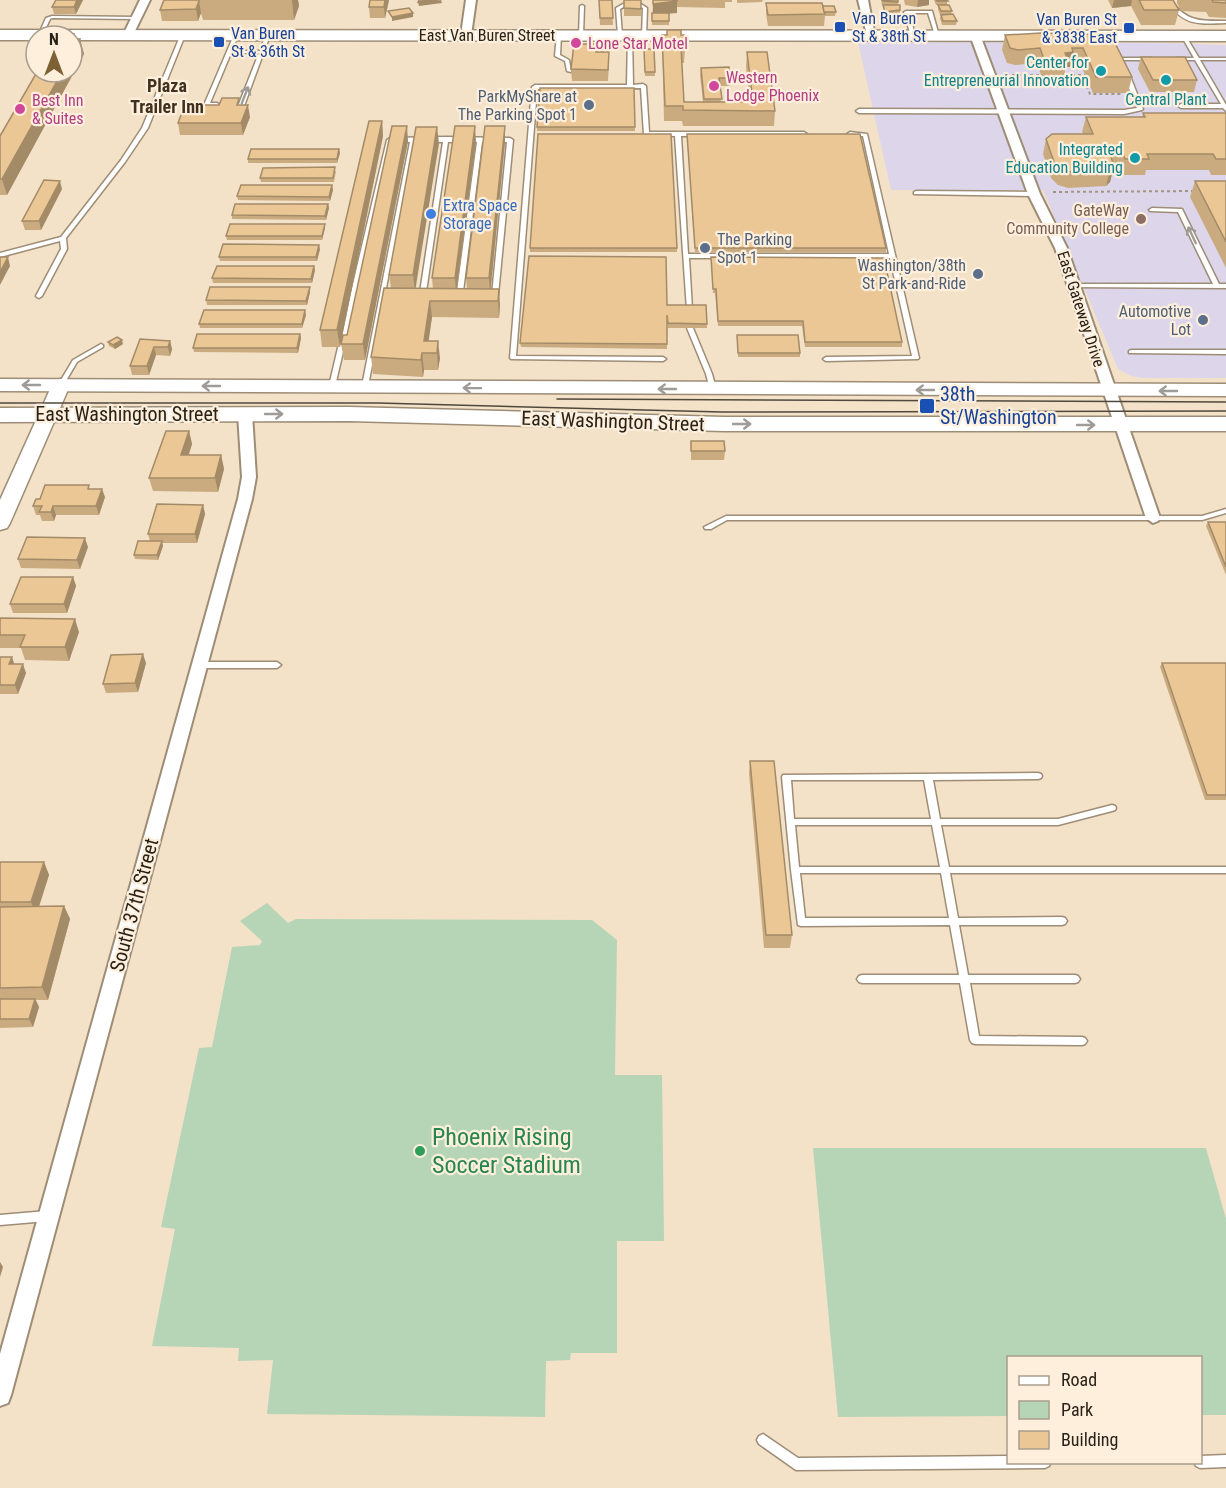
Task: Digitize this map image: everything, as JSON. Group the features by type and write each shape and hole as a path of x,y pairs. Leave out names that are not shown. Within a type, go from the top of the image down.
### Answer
{"main road":[{"name":"East Van Buren Street","path":"84,35 1183,35 1203,29 1226,36"},
{"name":"East Van Buren Street","path":"0,35 24,35"},
{"name":"East Washington Street","path":"0,385 1226,390"},
{"name":"East Washington Street","path":"0,415 460,416 724,424 1226,424"}],"street":[{"path":"128,35 145,0"},
{"path":"466,35 471,0"},
{"path":"863,0 872,35"},
{"name":"East Gateway Drive","path":"975,35 1034,194 1056,233 1153,518"},
{"path":"0,523 61,385"},
{"name":"South 37th Street","path":"0,1395 245,499 249,465 245,414"}],"lane":[{"path":"1168,0 1178,15 1203,29 1226,22"},
{"path":"630,87 631,35 645,8 640,4 632,3 618,8 631,35"},
{"path":"581,35 582,6"},
{"path":"913,35 906,12 930,12 937,35"},
{"path":"45,24 48,18 52,17 136,18"},
{"path":"0,255 63,238 123,161 145,128 183,35"},
{"path":"236,35 207,105 241,106 268,35"},
{"path":"559,35 557,56 567,60 569,71"},
{"path":"1183,35 1225,108"},
{"path":"229,52 261,52"},
{"path":"859,111 1124,112 1140,109 1119,59 1153,59"},
{"path":"1164,59 1226,59"},
{"path":"663,359 513,358 535,87 643,86 646,134 813,134"},
{"path":"1181,106 1225,108"},
{"path":"678,134 689,309"},
{"path":"826,359 916,358 866,135 846,134"},
{"path":"365,386 413,139"},
{"path":"422,300 446,139"},
{"path":"459,300 480,139"},
{"path":"332,386 388,141 506,139 511,142 495,295 492,299 486,300"},
{"path":"916,193 1034,194"},
{"path":"1152,210 1180,210 1216,286"},
{"path":"39,297 64,249 63,238"},
{"path":"686,256 893,256"},
{"path":"1075,286 1226,286"},
{"path":"381,300 401,300"},
{"path":"412,300 431,300"},
{"path":"450,300 468,300"},
{"path":"690,328 713,389"},
{"path":"61,385 75,361 101,346"},
{"path":"1131,351 1226,352"},
{"path":"708,527 726,518 1202,518 1226,511"},
{"path":"200,665 277,665"},
{"path":"928,776 975,1040 1082,1041"},
{"path":"1038,776 786,777 801,922 1062,921"},
{"path":"790,822 1058,822 1112,808"},
{"path":"795,870 1226,870"},
{"path":"862,979 1075,979"},
{"path":"0,1220 49,1215"},
{"path":"763,1440 796,1464 1007,1462"},
{"path":"1202,1462 1226,1461"}],"path":[{"path":"1002,75 1083,75 1090,94 1135,94"},
{"path":"1053,192 1203,191"}],"shaded area":[{"name":"GateWay Community College","path":"858,42 1226,45 1226,378 1142,378 1131,376 1118,369 1043,190 891,190"}],"green space":[{"name":"Phoenix Rising Soccer Stadium","path":"267,903 288,923 296,919 592,920 617,940 615,1075 662,1075 664,1241 617,1241 617,1353 571,1353 570,1360 546,1361 545,1417 267,1414 273,1360 238,1361 239,1348 152,1346 175,1229 161,1227 199,1048 212,1047 232,947 260,945 262,941 240,921"},
{"path":"813,1148 1206,1148 1226,1219 1226,1415 1202,1415 1202,1356 1007,1356 1007,1416 838,1417"}],"building":[{"path":"56,0 77,0 74,7 52,7"},
{"path":"164,0 199,1 196,9 160,10"},
{"path":"370,0 385,0 384,7 369,7"},
{"path":"599,0 612,0 613,18 600,18"},
{"path":"624,0 641,0 641,9 624,8"},
{"path":"653,0 677,0 677,1 653,4"},
{"path":"898,0 898,2 883,1"},
{"path":"1139,0 1173,0 1179,10 1144,10"},
{"path":"1212,0 1226,0 1226,3 1213,2"},
{"path":"766,3 822,3 825,14 768,15"},
{"path":"883,5 900,5 900,10 885,12"},
{"path":"938,5 949,5 952,11 941,11"},
{"path":"823,6 834,6 836,12 824,12"},
{"path":"409,8 413,13 392,17 388,11"},
{"path":"652,13 669,13 669,21 652,21"},
{"path":"953,14 957,21 943,21 941,15"},
{"path":"886,15 901,15 903,21 888,21"},
{"path":"667,30 681,30 681,35 684,35 685,48 681,48 684,102 753,102 747,52 767,52 775,111 683,110 683,106 665,106 662,35 667,35"},
{"path":"1041,33 1111,35 1132,77 1096,77 1083,48 1072,48 1073,52 1065,53 1068,60 1044,59 1040,48 1018,50 1010,48 1005,35"},
{"path":"574,44 596,44 596,52 609,52 608,70 571,69"},
{"path":"644,49 654,49 655,72 645,72"},
{"path":"1141,57 1185,57 1197,80 1153,80"},
{"path":"729,67 730,78 719,78 722,99 704,99 701,68"},
{"path":"30,84 55,84 2,179 0,179 0,136"},
{"path":"540,88 634,88 635,127 537,127"},
{"path":"222,98 239,98 237,105 248,105 241,123 178,123 185,105 219,105"},
{"name":"Integrated Education Building","path":"1143,113 1226,113 1226,159 1216,159 1213,154 1147,154 1149,159 1125,159 1123,154 1110,154 1114,166 1110,170 1071,172 1062,169 1054,162 1046,139 1052,134 1093,134 1086,117 1145,117"},
{"path":"369,121 382,121 337,330 320,330"},
{"path":"392,126 407,126 363,344 341,344 343,335 347,335"},
{"path":"455,126 475,126 455,278 432,278"},
{"path":"485,126 505,126 489,278 466,278"},
{"path":"416,127 437,127 413,275 389,275"},
{"path":"538,134 671,134 677,248 530,248"},
{"path":"687,134 860,134 886,248 695,248"},
{"path":"251,149 339,149 337,159 248,159"},
{"path":"335,167 333,178 260,178 263,168"},
{"path":"44,180 60,181 39,221 22,221"},
{"path":"1195,181 1226,181 1226,242"},
{"path":"241,185 332,185 329,197 237,196"},
{"path":"235,204 328,204 325,216 232,215"},
{"path":"230,224 325,224 322,236 226,236"},
{"path":"223,244 319,245 316,257 219,257"},
{"path":"529,256 666,257 667,305 706,305 707,324 668,323 667,315 667,344 520,343"},
{"path":"0,257 8,257 0,272"},
{"path":"711,257 884,258 902,342 805,342 803,321 718,321"},
{"path":"217,266 314,266 311,279 212,278"},
{"path":"210,287 310,287 306,301 206,300"},
{"path":"384,288 499,289 498,301 430,301 424,341 438,341 437,353 422,353 421,360 371,357"},
{"path":"204,310 305,310 302,324 199,324"},
{"path":"197,334 300,334 297,348 193,348"},
{"path":"737,335 798,335 800,353 738,353"},
{"path":"117,337 122,340 113,345 108,342"},
{"path":"140,339 170,341 168,347 154,347 147,366 130,366"},
{"path":"166,431 189,431 181,455 221,455 215,478 149,478"},
{"path":"691,441 724,441 725,451 691,451"},
{"path":"45,485 89,485 88,489 102,489 96,506 53,506 51,512 39,512 42,506 33,506 36,499 40,499"},
{"path":"157,504 203,505 195,534 148,534"},
{"path":"1208,522 1226,522 1226,567"},
{"path":"27,537 85,538 77,560 18,559"},
{"path":"138,541 162,541 157,555 134,555"},
{"path":"21,577 73,577 64,604 10,604"},
{"path":"0,618 75,619 65,647 20,647 25,635 0,635"},
{"path":"143,654 135,683 103,684 111,655"},
{"path":"0,657 12,657 9,664 23,664 15,685 0,685"},
{"path":"1162,663 1226,663 1226,795 1207,795"},
{"path":"750,761 774,761 792,935 766,935"},
{"path":"0,862 44,862 31,902 0,902"},
{"path":"64,906 42,987 0,988 0,907"},
{"path":"0,999 35,999 29,1019 0,1019"}],"tram line":[{"path":"557,399 1226,402"},
{"path":"0,403 378,403 722,412 1226,411"}],"place":[{"name":"Van Buren St & 38th St","path":"840,27"},
{"name":"Van Buren St & 3838 East","path":"1129,28"},
{"name":"Van Buren St & 36th St","path":"219,42"},
{"name":"Lone Star Motel","path":"576,43"},
{"name":"Center for Entrepreneurial Innovation","path":"1101,71"},
{"name":"Central Plant","path":"1166,80"},
{"name":"Western Lodge Phoenix","path":"714,86"},
{"name":"ParkMyShare at The Parking Spot 1","path":"589,105"},
{"name":"Best Inn & Suites","path":"20,109"},
{"name":"Integrated Education Building","path":"1135,158"},
{"name":"Extra Space Storage","path":"431,214"},
{"name":"GateWay Community College","path":"1141,219"},
{"name":"The Parking Spot 1","path":"705,248"},
{"name":"Washington/38th St Park-and-Ride","path":"978,274"},
{"name":"Automotive Lot","path":"1203,320"},
{"name":"38th St/Washington","path":"927,406"},
{"name":"Phoenix Rising Soccer Stadium","path":"420,1151"}],"district":[{"name":"Plaza Trailer Inn","path":"167,95"}]}
